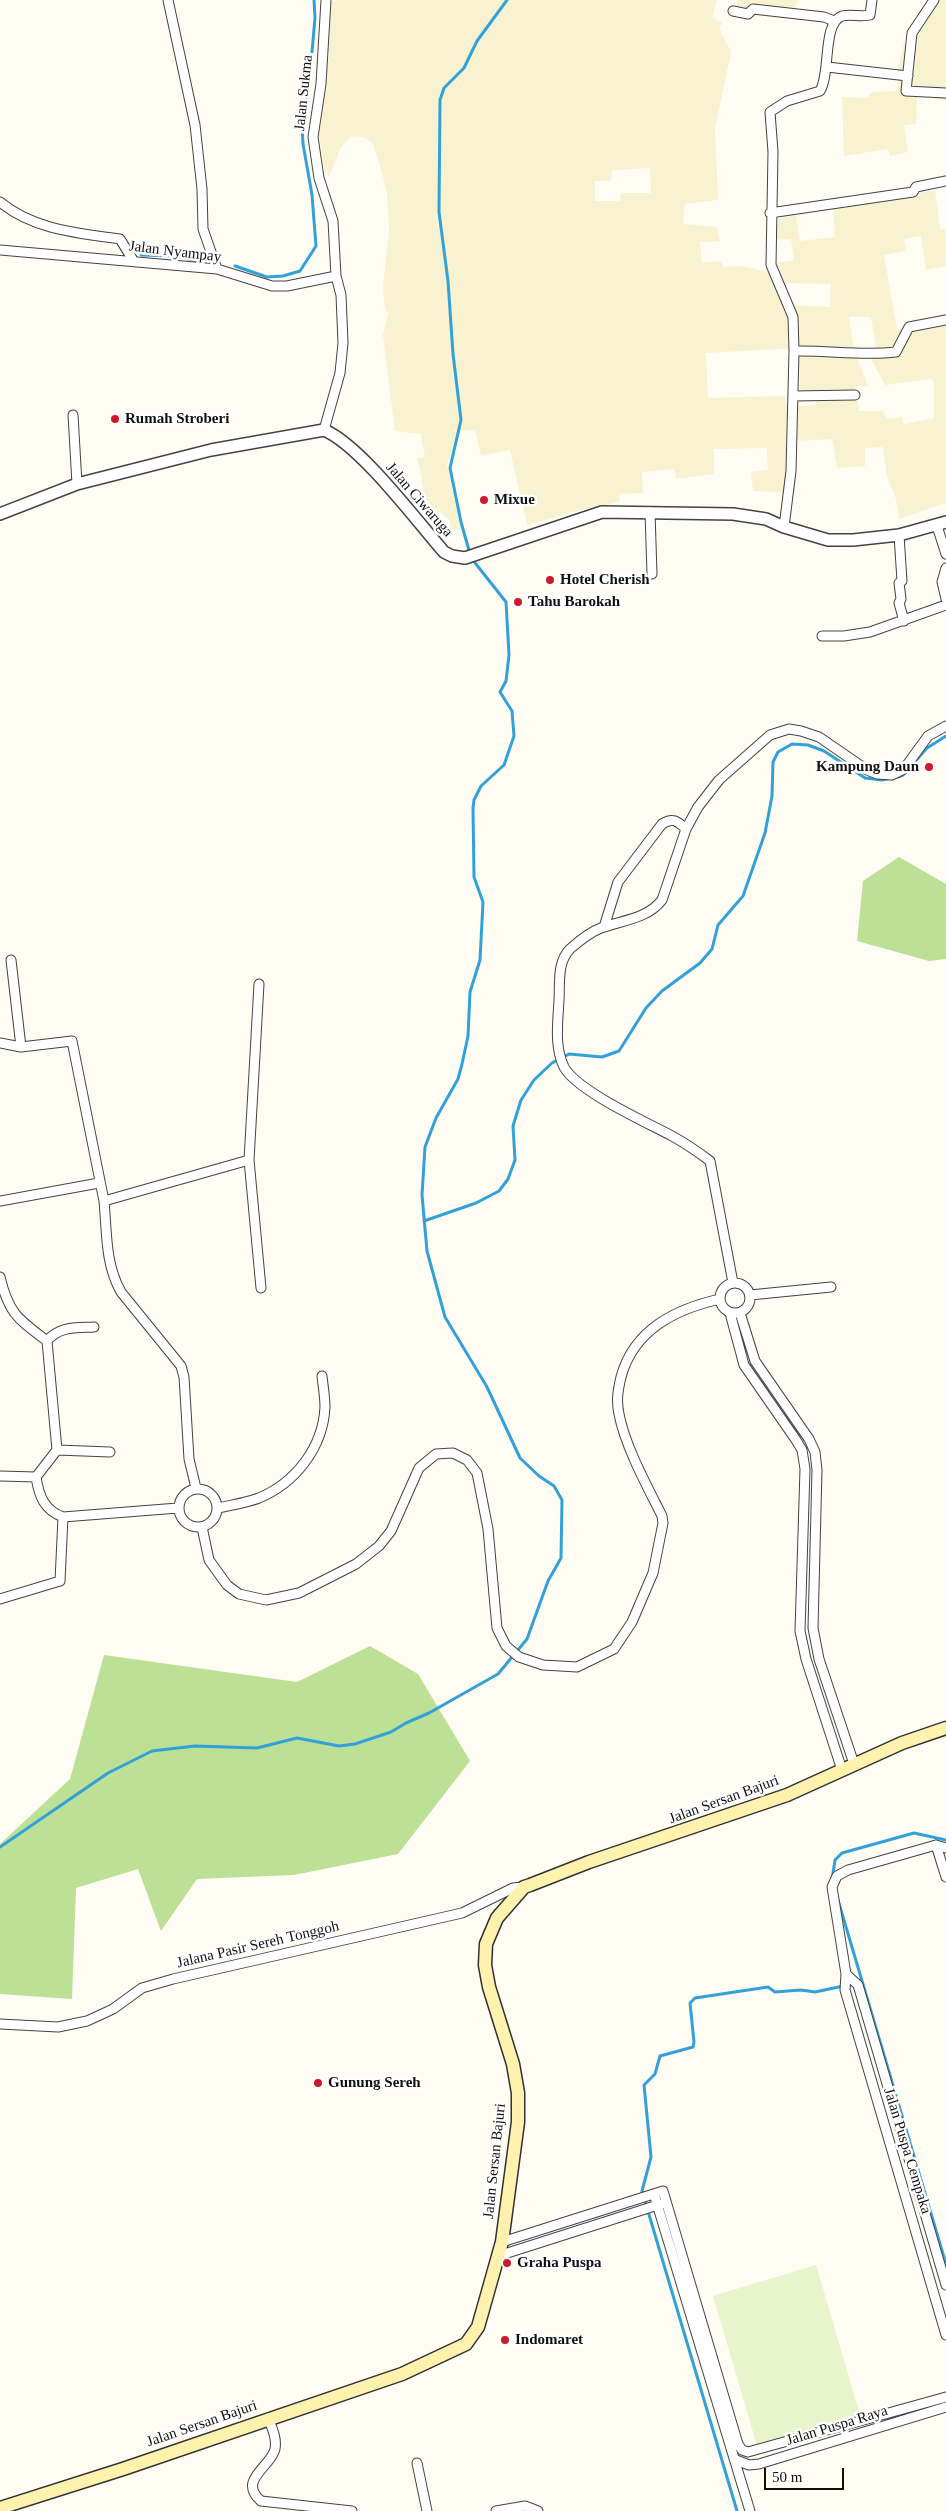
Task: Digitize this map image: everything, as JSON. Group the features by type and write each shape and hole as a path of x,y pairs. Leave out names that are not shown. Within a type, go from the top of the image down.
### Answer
{"main road":[{"name":"Jalan Sersan Bajuri","path":"0,2508 123,2470 268,2418 402,2374 466,2344 478,2327 502,2242 518,2122 518,2093 513,2064 489,1987 486,1965 486,1944 497,1918 524,1887 589,1862 787,1795 902,1743 946,1728"}],"street":[{"path":"168,0 195,125 202,189 203,230 217,270"},
{"name":"Jalan Sukma","path":"326,0 321,84 313,137 319,178 333,222 336,276"},
{"path":"784,528 791,471 794,350 792,317 771,266 770,213 773,152 770,112 787,101 820,92 825,83 830,31 834,21 843,16 870,15 872,0"},
{"path":"934,0 912,34 906,91 946,93"},
{"path":"732,11 748,14 753,9 824,17 834,21"},
{"path":"827,67 908,76"},
{"path":"770,213 870,200 914,192 916,187 946,181"},
{"path":"0,202 30,220 58,231 120,239 133,260"},
{"name":"Jalan Nyampay","path":"0,250 133,260 217,270 272,286 287,286 336,276"},
{"path":"0,514 77,484 211,450 324,430 340,373 343,343 341,295 336,276"},
{"path":"794,350 823,350 868,356 896,352 909,327 946,320"},
{"path":"793,396 855,395"},
{"path":"73,415 77,484"},
{"name":"Jalan Ciwaruga","path":"324,430 333,434 371,467 444,552 452,556 465,558 602,512 733,514 766,519 784,528 828,540 899,535 941,524"},
{"path":"650,512 652,574"},
{"path":"941,524 946,554"},
{"path":"899,535 902,581 899,584 901,599 899,603 904,621"},
{"path":"946,568 942,582 946,599"},
{"path":"822,636 844,636 870,632 946,605"},
{"path":"733,1283 710,1161 675,1138 579,1084 568,1073 562,1061 558,1029 561,966 569,950 588,935 604,927 633,919 658,906 662,900 686,829 698,807 719,780 770,735 789,730 801,731 819,737 867,770 877,774 892,775 904,769 928,736 946,726"},
{"path":"604,927 618,882 662,824 669,820 676,820 686,829"},
{"path":"11,960 21,1046"},
{"path":"259,984 249,1160 261,1288"},
{"path":"0,1043 21,1046 72,1041 104,1201 109,1263 113,1279 121,1292 181,1366 184,1377 189,1458 196,1488"},
{"path":"104,1201 249,1160"},
{"path":"0,1201 99,1183"},
{"path":"0,1277 5,1297 15,1316 47,1341"},
{"path":"730,1313 740,1313 748,1307 750,1295 744,1286 733,1283 724,1288 720,1299 723,1307 730,1313 744,1365 802,1450 805,1469 800,1631 806,1659 848,1767"},
{"path":"750,1295 831,1287"},
{"path":"202,1527 209,1560 227,1585 239,1594 266,1600 299,1593 356,1564 379,1546 390,1531 419,1468 436,1454 453,1453 467,1460 477,1473 488,1529 497,1628 506,1646 519,1657 543,1666 577,1667 614,1649 632,1622 653,1573 663,1523 662,1516 640,1471 619,1416 616,1396 625,1362 635,1346 652,1327 675,1313 720,1299"},
{"path":"740,1313 755,1362 812,1446 817,1470 813,1628 819,1659 848,1767"},
{"path":"36,1477 57,1450 47,1341 54,1333 64,1330 94,1328"},
{"path":"218,1508 258,1498 284,1485 298,1472 314,1446 322,1422 325,1405 322,1376"},
{"path":"57,1450 110,1452"},
{"path":"0,1476 36,1477"},
{"path":"36,1477 41,1498 48,1508 63,1517 178,1508"},
{"path":"196,1488 211,1493 218,1508 213,1520 202,1527 195,1527 183,1521 178,1508 183,1495 196,1488"},
{"path":"803,1515 816,1516"},
{"path":"0,1599 60,1581 63,1517"},
{"path":"936,1845 946,1848"},
{"path":"936,1845 946,1877"},
{"name":"Jalan Puspa Cempaka","path":"936,1845 848,1870 833,1882 832,1894 846,1974 844,1990 934,2289 946,2336"},
{"name":"Jalana Pasir Sereh Tonggoh","path":"0,2024 58,2027 87,2021 113,2009 142,1988 165,1981 453,1915 513,1888 524,1887"},
{"path":"844,1990 858,1985 846,1974"},
{"name":"Jalan Puspa Cempaka","path":"858,1985 946,2285"},
{"path":"873,2085 886,2081"},
{"path":"502,2242 663,2191 662,2204 730,2450 736,2460 750,2511"},
{"path":"498,2256 662,2204"},
{"name":"Jalan Puspa Raya","path":"662,2204 738,2444 742,2450 755,2452 946,2397"},
{"path":"934,2289 946,2285"},
{"name":"Jalan Puspa Raya","path":"736,2460 749,2465 759,2464 946,2408"},
{"path":"267,2511 261,2501 255,2496 253,2486 256,2474 275,2450 275,2436 268,2418"},
{"path":"755,2452 759,2464"},
{"path":"417,2463 427,2511"},
{"path":"261,2501 352,2511"},
{"path":"496,2511 525,2506 538,2511"}],"shaded area":[{"path":"337,0 717,0 712,17 722,23 719,28 731,52 715,128 718,200 685,204 683,224 717,227 720,241 700,242 702,263 721,261 723,267 742,266 769,272 783,305 830,307 831,284 786,283 783,279 777,263 794,260 791,239 773,240 779,218 796,215 800,241 835,237 833,206 868,203 935,190 940,229 946,229 946,266 926,270 921,236 904,239 906,251 884,255 897,330 946,324 946,506 945,503 899,519 896,499 887,477 883,447 865,448 865,466 837,468 832,439 796,441 795,493 753,491 751,472 768,470 767,448 714,449 714,474 676,479 674,469 642,472 643,493 620,494 619,502 527,525 510,450 481,456 475,430 459,431 447,465 461,529 452,531 449,520 440,512 429,513 417,458 425,457 421,434 395,431 383,335 388,313 385,309 383,287 389,231 387,194 373,144 365,138 351,137 341,147 329,177 324,169 319,135 329,55 330,3","holes":["650,168 651,193 621,193 620,201 595,201 595,181 611,181 612,170","849,317 871,317 877,351 870,357 885,385 932,379 934,384 934,418 904,424 902,417 887,419 883,411 859,411 855,387 868,386 854,350","799,348 800,391 817,391 816,405 787,407 785,396 708,398 706,353"]},
{"path":"738,0 798,0 795,8 752,5 747,12 736,7"},
{"path":"935,0 946,0 946,100 917,97 916,124 904,125 908,152 890,156 888,149 844,156 842,97 867,98 872,92 898,91 898,67 904,44 915,45 917,33"}],"green space":[{"path":"899,857 946,884 946,959 929,961 857,941 863,881"},
{"path":"370,1646 418,1674 470,1761 398,1854 294,1875 197,1879 161,1931 138,1869 76,1888 72,1999 0,1994 0,1844 70,1779 104,1655 297,1682"},
{"path":"816,2265 861,2418 758,2449 713,2296"}],"waterway":[{"path":"235,266 267,277 283,276 300,271 316,246 312,195 303,144 302,125 309,86 315,18 314,0"},
{"path":"470,554 461,522 450,468 461,420 453,354 448,281 439,212 440,100 444,88 464,68 477,41 507,0"},
{"path":"141,255 175,256 202,262"},
{"path":"0,1847 108,1773 152,1751 195,1746 257,1748 297,1738 339,1746 355,1744 391,1732 429,1713 498,1674 527,1639 548,1581 561,1558 562,1500 554,1486 539,1476 520,1458 487,1387 445,1317 427,1251 422,1195 425,1147 436,1118 458,1079 468,1036 470,992 480,960 483,902 474,877 474,800 481,786 504,765 514,736 512,711 500,692 506,681 509,655 506,602 472,559"},
{"path":"898,777 903,775 927,748 946,736"},
{"path":"424,1221 476,1203 499,1191 508,1179 515,1160 513,1126 521,1100 534,1080 552,1063 569,1054 602,1057 619,1051 646,1008 662,991 700,963 712,949 718,925 743,896 765,833 772,796 773,762 778,752 792,744 808,745 824,751 865,778 882,780 892,778"},
{"path":"832,1880 835,1860 842,1853 914,1833 946,1840"},
{"path":"838,1900 946,2264"},
{"path":"737,2511 642,2191 651,2157 644,2085 655,2074 660,2056 693,2047 690,2003 695,1998 768,1987 775,1992 801,1990 815,1992 862,1982"}],"place":[{"name":"Rumah Stroberi","path":"115,419"},
{"name":"Mixue","path":"484,500"},
{"name":"Hotel Cherish","path":"550,580"},
{"name":"Tahu Barokah","path":"518,602"},
{"name":"Kampung Daun","path":"929,767"},
{"name":"Gunung Sereh","path":"318,2083"},
{"name":"Graha Puspa","path":"507,2263"},
{"name":"Indomaret","path":"505,2340"}]}
